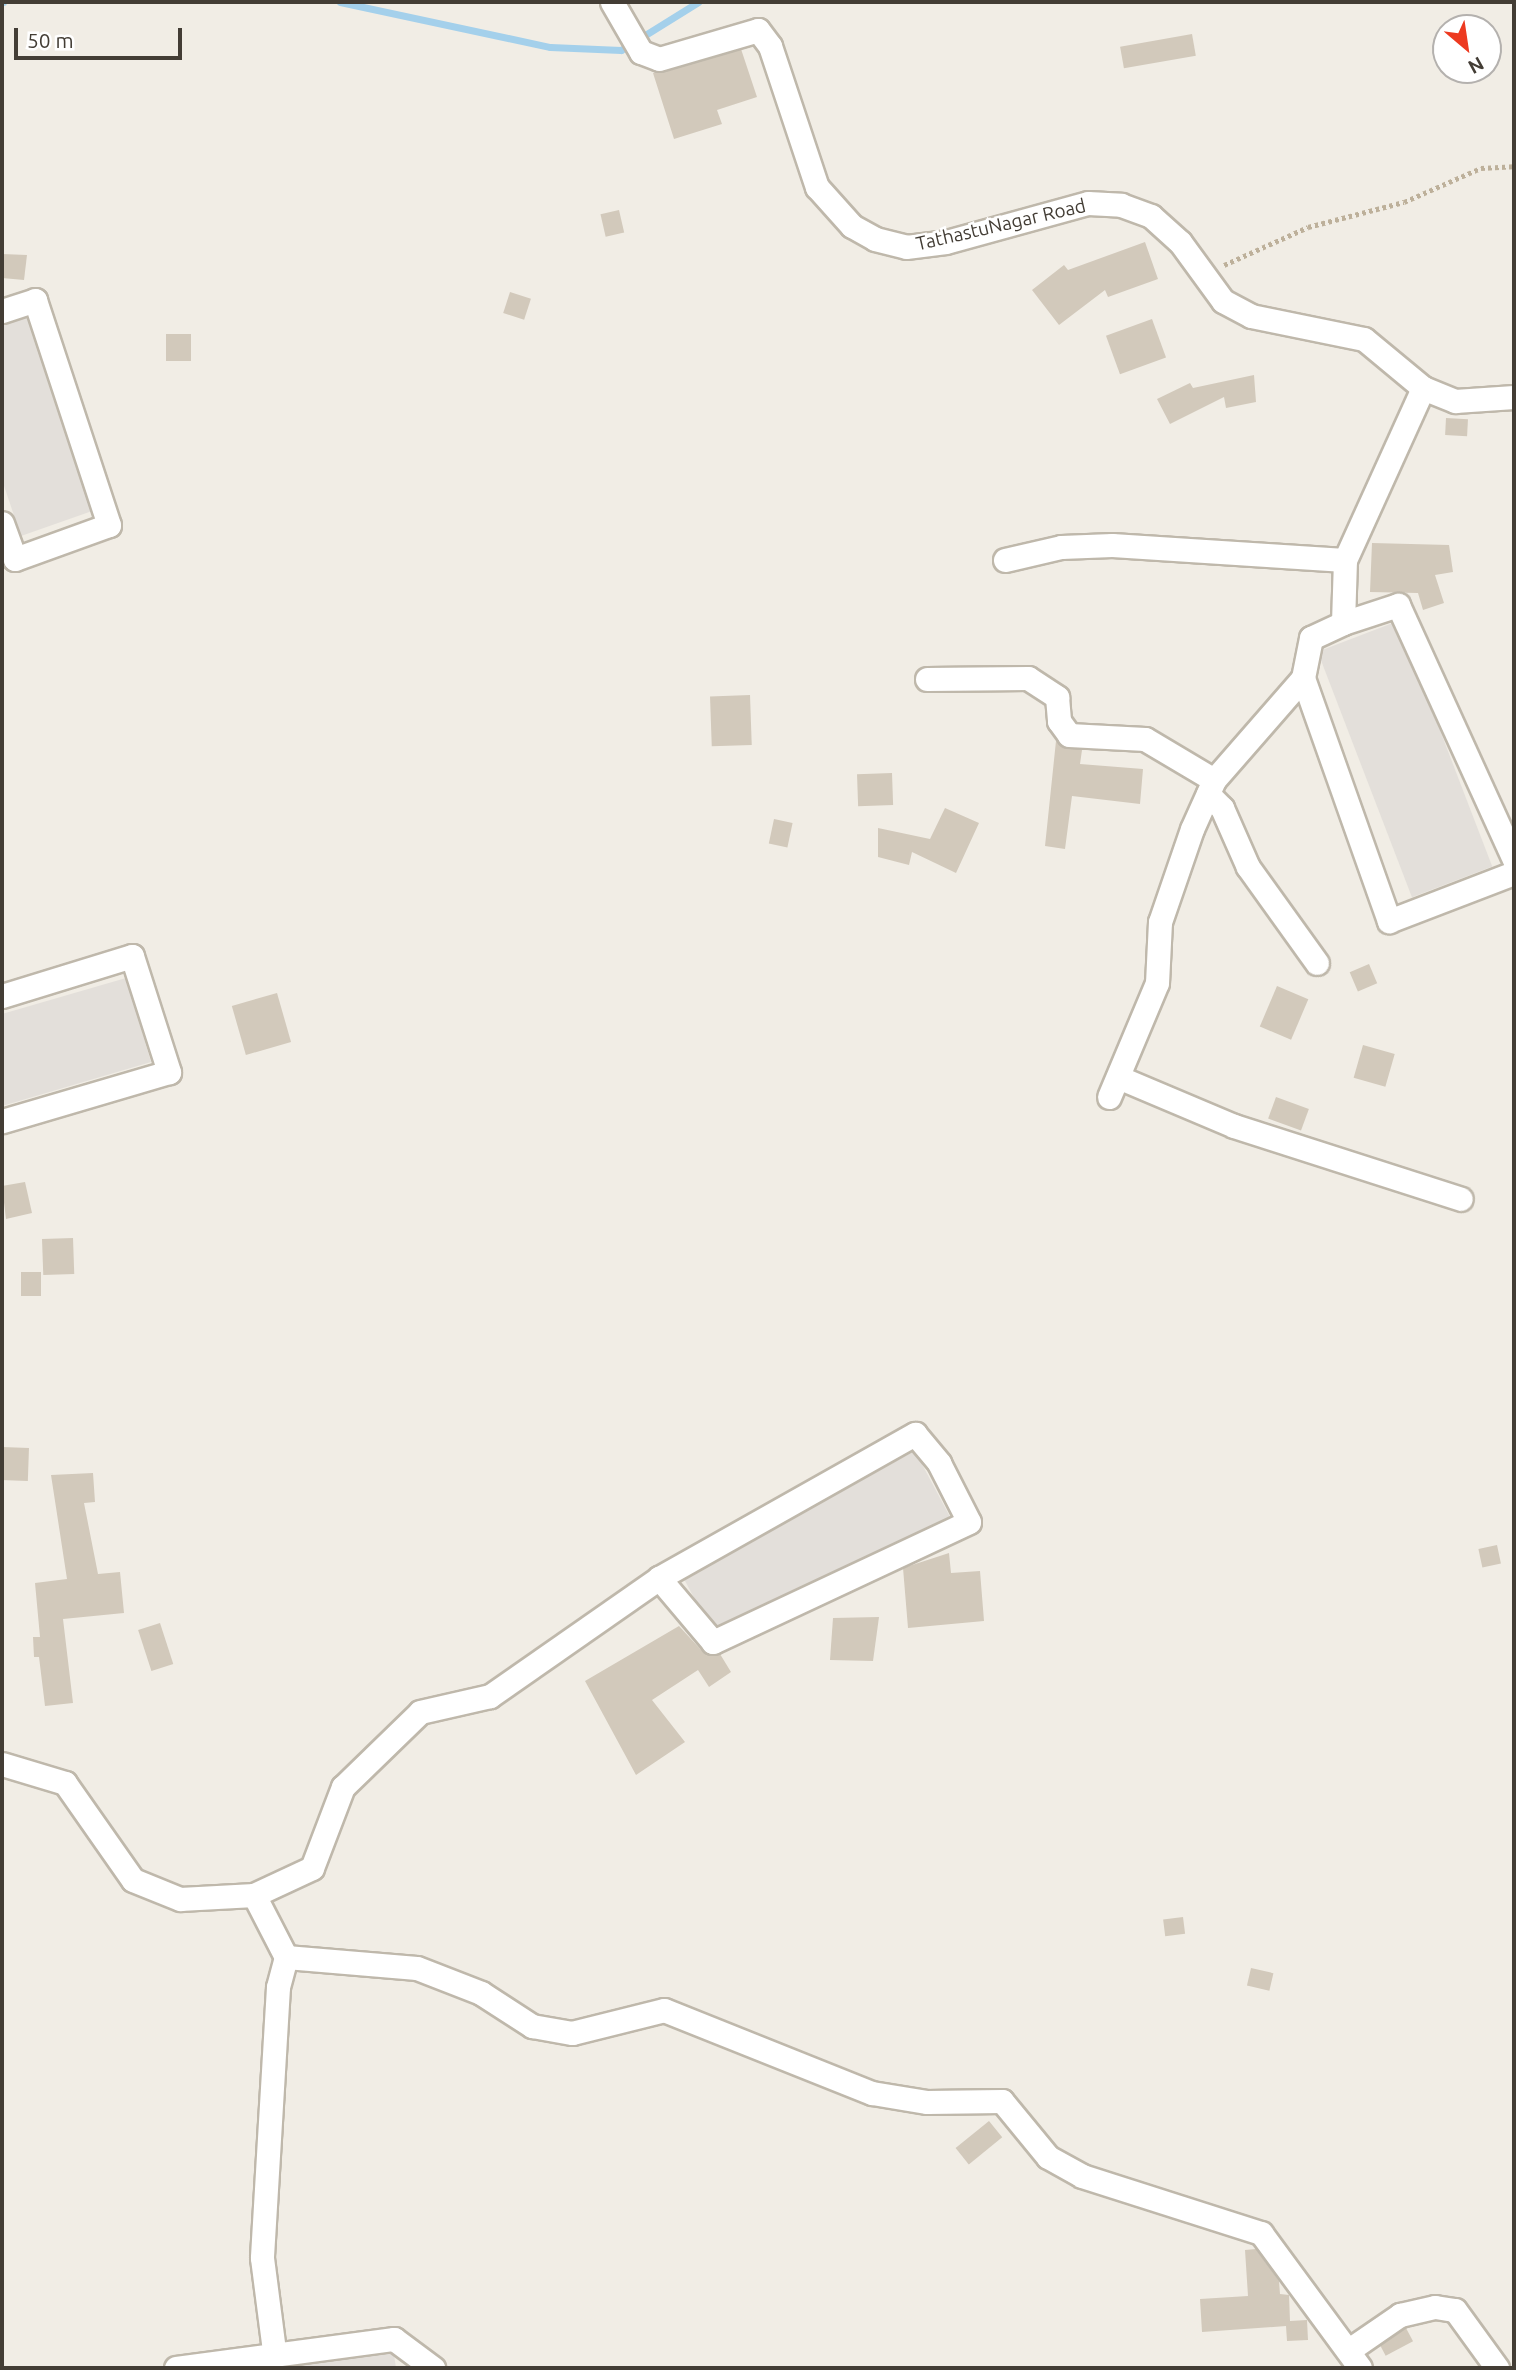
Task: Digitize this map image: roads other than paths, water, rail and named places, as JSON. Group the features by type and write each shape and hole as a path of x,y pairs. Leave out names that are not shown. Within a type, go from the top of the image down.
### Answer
{"street":[{"name":"TathastuNagar Road","path":"612,2 629,24 641,52 659,59 758,30 770,46 817,187 852,226 875,239 906,247 946,242 1088,203 1121,205 1151,216 1180,242 1200,275 1223,301 1251,316 1364,339 1423,388 1455,401 1514,397"},
{"path":"2,311 35,300 109,524 15,559 2,523"},
{"path":"1343,623 1345,560 1423,388"},
{"path":"1005,560 1061,547 1112,545 1345,560"},
{"path":"1461,1199 1114,1087 1157,983 1160,922 1211,787 1303,678 1311,638 1343,623 1398,605 1514,860"},
{"path":"927,679 1028,678 1057,697 1059,721 1069,735 1145,739 1211,787 1248,867 1317,963"},
{"path":"1303,678 1389,921 1514,873"},
{"path":"2,996 132,956 169,1072 2,1121"},
{"path":"2,1764 65,1783 133,1880 180,1899 254,1895 312,1868 343,1787 420,1712 490,1696 659,1578 915,1434 939,1463 969,1522 713,1642 659,1578"},
{"path":"254,1895 286,1957 278,1987 262,2258 274,2351"},
{"path":"286,1957 417,1968 481,1993 532,2026 572,2033 664,2010 872,2093 927,2102 1002,2101 1048,2157 1082,2176 1261,2233 1353,2362 1400,2315 1434,2307 1455,2310 1497,2368"},
{"path":"176,2368 274,2351 394,2339 432,2368"}],"waterway":[{"path":"340,2 550,47 621,50 698,2"}]}
